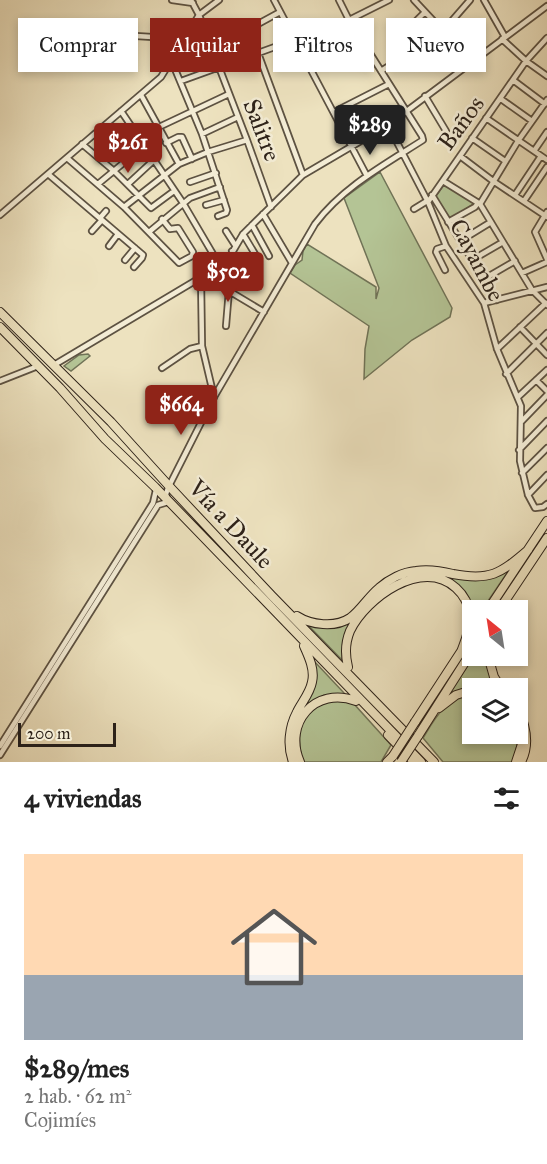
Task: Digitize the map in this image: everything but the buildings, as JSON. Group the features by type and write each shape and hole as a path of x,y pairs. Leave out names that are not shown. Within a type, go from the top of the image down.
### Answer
{"highway":[{"name":"Vía a Daule","path":"0,312 111,422 272,596 434,762"},
{"name":"Vía a Daule","path":"0,327 121,456 155,487 421,762"},
{"path":"98,431 104,435 111,433 113,427 111,422"},
{"path":"121,456 122,445 129,443 133,445"},
{"path":"495,600 547,521"},
{"path":"505,600 547,538"},
{"path":"297,616 316,623 341,622 356,612 379,588 405,574 430,570 477,577 490,575 506,568 528,550"},
{"path":"348,667 345,652 356,623 386,591 403,582 426,577 453,585 463,594 468,604 470,617 461,652 391,759"},
{"path":"272,596 297,616 440,762"},
{"path":"293,762 290,752 291,728 312,683 313,674 308,655 294,632"},
{"path":"324,663 356,701 414,762"},
{"path":"337,663 348,667"},
{"path":"401,762 463,666"},
{"path":"432,715 456,694 462,692"},
{"path":"300,762 296,735 298,724 310,707 320,701 339,696 356,701"},
{"path":"516,762 522,744"},
{"path":"521,762 525,744"}],"street":[{"path":"172,0 192,2"},
{"path":"197,18 213,2 219,0"},
{"path":"274,0 283,18"},
{"path":"339,0 348,18"},
{"path":"353,18 389,0"},
{"path":"414,0 430,18"},
{"path":"454,18 470,0"},
{"path":"484,0 504,38 526,61 547,76"},
{"name":"Salitre","path":"192,2 200,18"},
{"path":"486,51 547,6"},
{"path":"261,22 280,12"},
{"path":"419,18 424,13"},
{"name":"Baños","path":"427,201 526,61 546,41"},
{"path":"0,746 158,505 168,502 166,494 169,486 214,397 325,211 367,176 423,140 374,60"},
{"path":"261,61 303,175"},
{"path":"381,71 386,68"},
{"path":"0,214 141,95 165,72"},
{"path":"177,72 220,186 227,212 218,216"},
{"path":"181,81 206,72"},
{"name":"Salitre","path":"222,72 271,207"},
{"path":"313,72 367,176"},
{"path":"53,365 220,266 229,258 243,234 303,175 388,125 457,72"},
{"path":"448,222 479,203 546,102 513,80"},
{"path":"334,112 388,84"},
{"path":"159,128 230,94"},
{"path":"141,95 179,164"},
{"path":"426,96 446,131"},
{"path":"501,99 532,121"},
{"path":"122,111 183,203 220,266"},
{"path":"202,134 238,117"},
{"path":"486,118 547,160"},
{"name":"Cayambe","path":"388,125 427,201 446,246 484,303 496,349 521,406 519,450 528,495"},
{"path":"103,127 121,150"},
{"path":"534,151 547,132"},
{"path":"166,142 182,137 192,159"},
{"path":"472,138 505,161"},
{"path":"124,207 179,164 208,152 248,140"},
{"path":"82,144 152,208 174,191"},
{"path":"98,184 144,146"},
{"path":"459,156 546,215 535,232 547,260 522,273"},
{"path":"515,195 541,156"},
{"path":"67,158 124,207 179,263 192,256 193,252 178,228 170,229 162,219"},
{"path":"128,184 154,160"},
{"path":"524,201 547,167"},
{"path":"190,182 216,173"},
{"path":"48,174 135,248 143,257 134,267"},
{"path":"443,181 479,203 532,290 546,304 496,349"},
{"path":"149,232 183,203 220,186"},
{"path":"432,195 497,300"},
{"path":"206,205 224,200"},
{"path":"414,208 427,201"},
{"path":"92,231 106,211"},
{"path":"263,214 292,263"},
{"path":"460,241 491,222"},
{"path":"252,225 269,256"},
{"path":"226,231 246,271"},
{"path":"109,246 118,234"},
{"path":"243,234 258,259"},
{"path":"472,260 503,242"},
{"path":"445,270 436,252 437,249 446,246"},
{"path":"125,260 135,248"},
{"path":"229,258 239,274"},
{"path":"484,279 514,261"},
{"path":"202,277 229,290 264,312"},
{"path":"202,277 202,346 214,397"},
{"path":"484,303 547,286"},
{"path":"226,326 229,290"},
{"path":"520,327 547,355"},
{"path":"506,374 547,333"},
{"path":"162,369 190,349 202,346"},
{"path":"0,381 38,366"},
{"path":"518,397 547,370"},
{"path":"521,422 547,393 536,380"},
{"path":"519,450 547,421"},
{"path":"522,473 547,448"},
{"path":"546,477 528,495 534,508 547,504"},
{"path":"0,755 115,569 155,499 155,487"}],"green space":[{"path":"380,172 452,308 450,317 412,340 364,379 365,349 369,326 290,273 302,260 307,244 376,287 376,299 379,288 344,198"},
{"path":"444,185 475,203 449,220 435,197"},
{"path":"88,354 90,356 71,371 64,366 79,355"},
{"path":"509,570 489,600 468,600 461,590 443,577 491,578"},
{"path":"354,618 344,638 342,660 304,621 316,625"},
{"path":"314,661 345,694 324,695 304,707 315,673"},
{"path":"467,666 487,666 493,678 462,678 462,690 444,701"},
{"path":"462,696 462,744 517,744 513,762 443,762 423,738 437,716 454,700"},
{"path":"334,699 354,704 391,745 381,762 302,762 299,739 302,722 313,709"}]}
